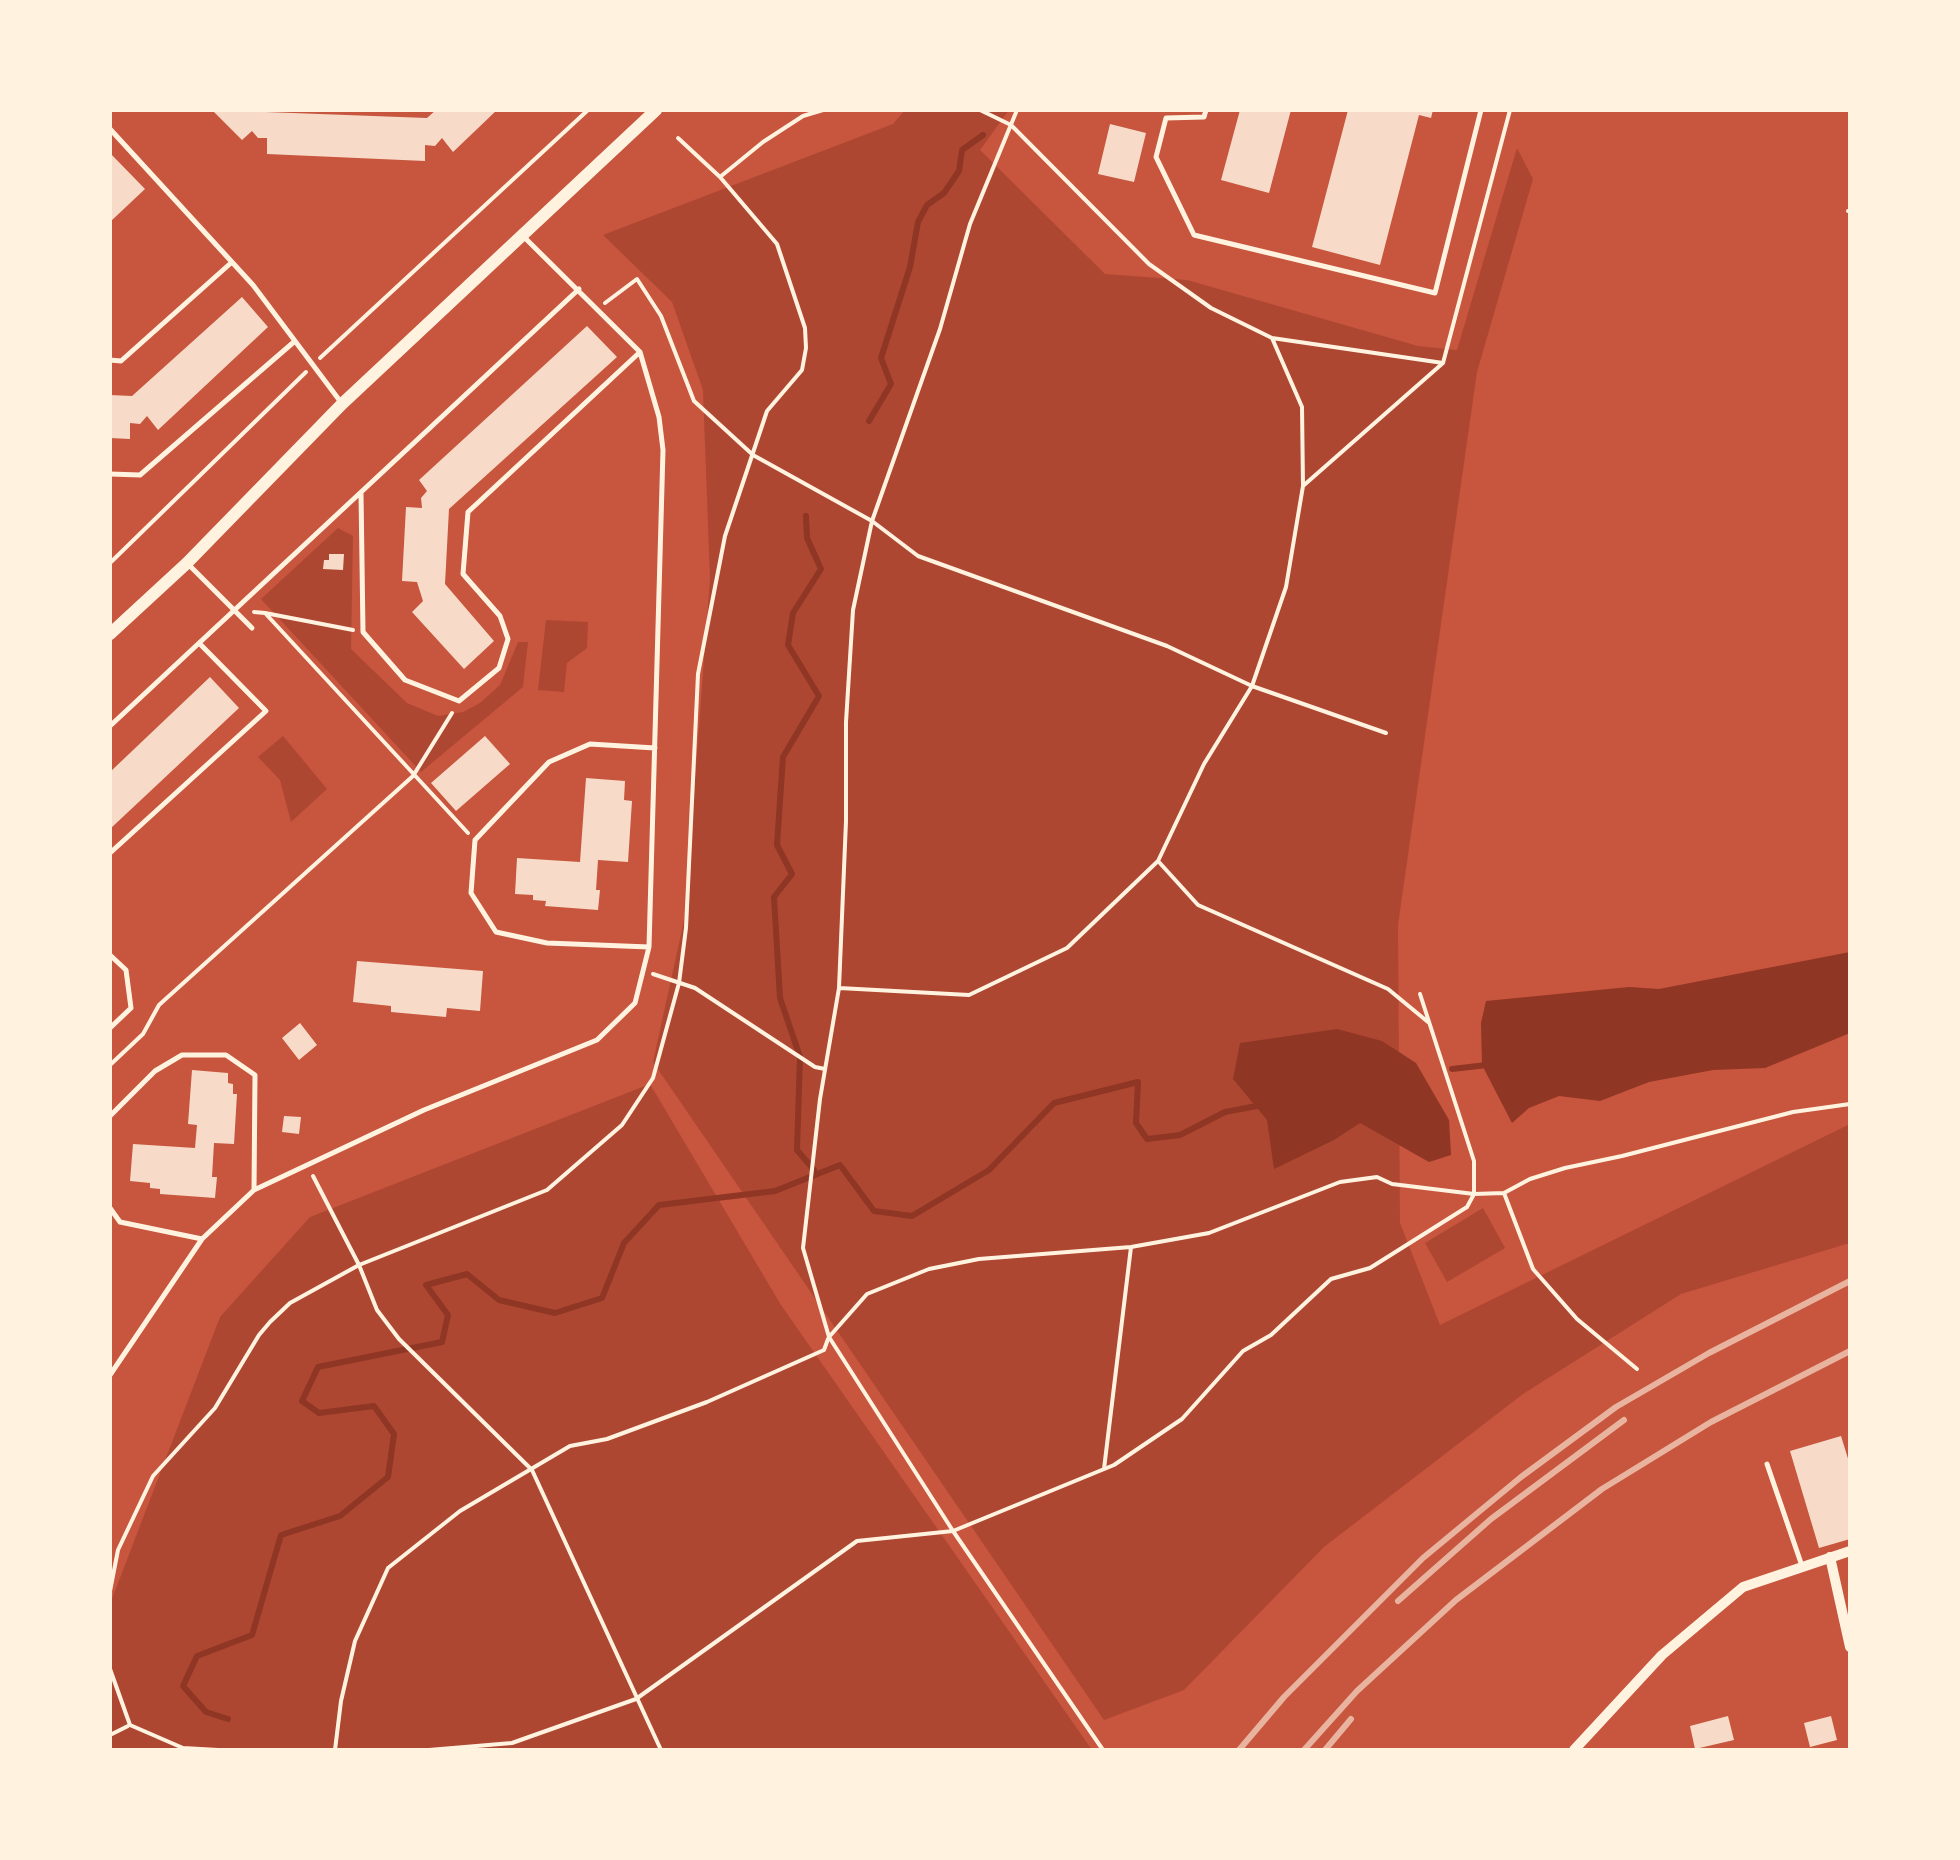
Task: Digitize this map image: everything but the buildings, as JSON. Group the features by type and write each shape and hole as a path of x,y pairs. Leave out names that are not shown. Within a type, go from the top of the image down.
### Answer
{"street":[{"path":"110,634 187,563 342,404 654,111"},
{"path":"1574,1750 1662,1655 1743,1587 1850,1551"},
{"path":"1830,1557 1850,1648"}],"lane":[{"path":"1206,110 1204,117 1166,118 1156,158 1194,235 1435,293 1481,110"},
{"path":"110,129 232,262 342,404"},
{"path":"110,1375 202,1238 254,1190 424,1110 597,1040 635,1004 649,948 663,450 659,417 640,352 522,235"},
{"path":"110,360 122,360 232,262"},
{"path":"110,726 580,289"},
{"path":"110,474 140,475 295,341"},
{"path":"361,493 363,632 405,680 459,702 499,668 508,640 500,616 464,574 468,512 640,352"},
{"path":"187,563 252,628"},
{"path":"110,853 266,711 200,644"},
{"path":"649,948 548,943 496,932 471,893 475,840 548,762 590,744 655,748"},
{"path":"110,955 126,970 130,1008 110,1028"},
{"path":"110,1116 155,1071 182,1055 226,1055 255,1075 254,1190"},
{"path":"110,1208 120,1222 202,1238"},
{"path":"1767,1464 1802,1566"}],"path":[{"path":"110,564 313,365 588,110"},
{"path":"720,177 763,142 803,116 823,110"},
{"path":"980,110 1011,125 1149,264 1211,308 1272,338 1443,363"},
{"path":"1017,110 970,224 940,329 872,521 853,610 839,988 802,1248 828,1337 953,1531 1104,1750"},
{"path":"1303,486 1443,363 1510,110"},
{"path":"110,1591 118,1550 153,1476 215,1408 259,1335 290,1303 359,1265 547,1190 622,1125 653,1078 679,982 686,928 698,674 724,536 767,411 802,370 806,348 805,328 778,244 720,177 678,138"},
{"path":"597,310 636,278 660,316 694,400 753,455 872,521 918,556 1167,646 1252,686 1386,733"},
{"path":"839,988 969,995 1068,948 1158,861 1204,764 1252,686 1286,588 1303,486 1302,407 1272,338"},
{"path":"236,608 363,632"},
{"path":"265,614 475,840"},
{"path":"110,1065 143,1034 159,1005 413,776 459,702"},
{"path":"1158,861 1198,905 1388,988 1428,1022"},
{"path":"644,971 696,988 815,1067 825,1069"},
{"path":"429,1750 512,1743 636,1700 858,1541 953,1531 1104,1469 1182,1419 1243,1351 1271,1335 1330,1279 1370,1268 1466,1208 1474,1194 1474,1161 1420,994"},
{"path":"335,1750 340,1701 356,1641 388,1568 460,1512 570,1446 607,1439 707,1402 824,1350 828,1337 867,1294 929,1269 979,1259 1131,1246 1223,1229 1340,1182 1377,1177 1392,1184 1474,1194 1504,1193 1564,1168 1793,1112 1850,1104"},
{"path":"307,1165 359,1265 377,1310 399,1338 532,1470 661,1750"},
{"path":"1504,1193 1533,1269 1577,1319 1637,1369"},
{"path":"1104,1469 1131,1246"},
{"path":"110,1668 130,1725 183,1748 218,1750"},
{"path":"110,1735 130,1725"}],"shaded area":[{"path":"905,110 1009,110 980,150 1105,274 1187,280 1418,346 1457,350 1517,148 1533,179 1477,372 1398,925 1400,1223 1440,1325 1850,1124 1850,1243 1681,1294 1523,1394 1324,1547 1184,1690 1104,1720 653,1062 685,916 710,578 703,390 672,302 603,235 893,124"},
{"path":"338,528 353,536 351,649 407,703 438,716 463,712 500,685 518,642 528,642 523,687 421,772 261,599"},
{"path":"546,620 588,622 587,648 567,663 564,692 538,690"},
{"path":"283,736 327,789 291,822 280,780 258,757"},
{"path":"1850,952 1850,1033 1765,1068 1713,1070 1649,1082 1600,1101 1559,1096 1529,1108 1512,1123 1482,1065 1481,1023 1486,1001 1629,987 1659,989"},
{"path":"1337,1029 1382,1041 1416,1063 1449,1120 1451,1155 1429,1162 1360,1123 1274,1169 1267,1120 1233,1079 1240,1043"},
{"path":"650,1084 781,1305 1092,1750 110,1750 110,1604 220,1317 310,1217"},
{"path":"1483,1208 1505,1248 1447,1282 1425,1243"}],"waterway":[{"path":"869,421 891,384 881,358 910,267 918,222 927,205 944,193 959,171 962,150 983,135"},
{"path":"806,516 807,538 821,569 793,613 788,645 819,696 783,757 777,845 792,874 774,897 780,998 800,1057 797,1150 814,1170"},
{"path":"1452,1069 1487,1065"},
{"path":"228,1719 206,1712 183,1686 197,1656 252,1635 281,1535 340,1516 388,1477 394,1434 374,1406 319,1413 302,1401 318,1367 442,1342 448,1315 426,1285 467,1274 499,1300 555,1313 602,1298 624,1243 659,1205 775,1191 840,1165 874,1211 912,1216 989,1170 1054,1103 1138,1082 1136,1123 1147,1139 1180,1135 1225,1112 1262,1105"}],"railway":[{"path":"1239,1750 1284,1697 1423,1558 1521,1477 1616,1407 1709,1353 1850,1281"},
{"path":"1304,1750 1357,1691 1456,1600 1602,1489 1711,1422 1850,1351"},
{"path":"1398,1601 1491,1519 1624,1420"},
{"path":"1325,1750 1351,1719"}]}
